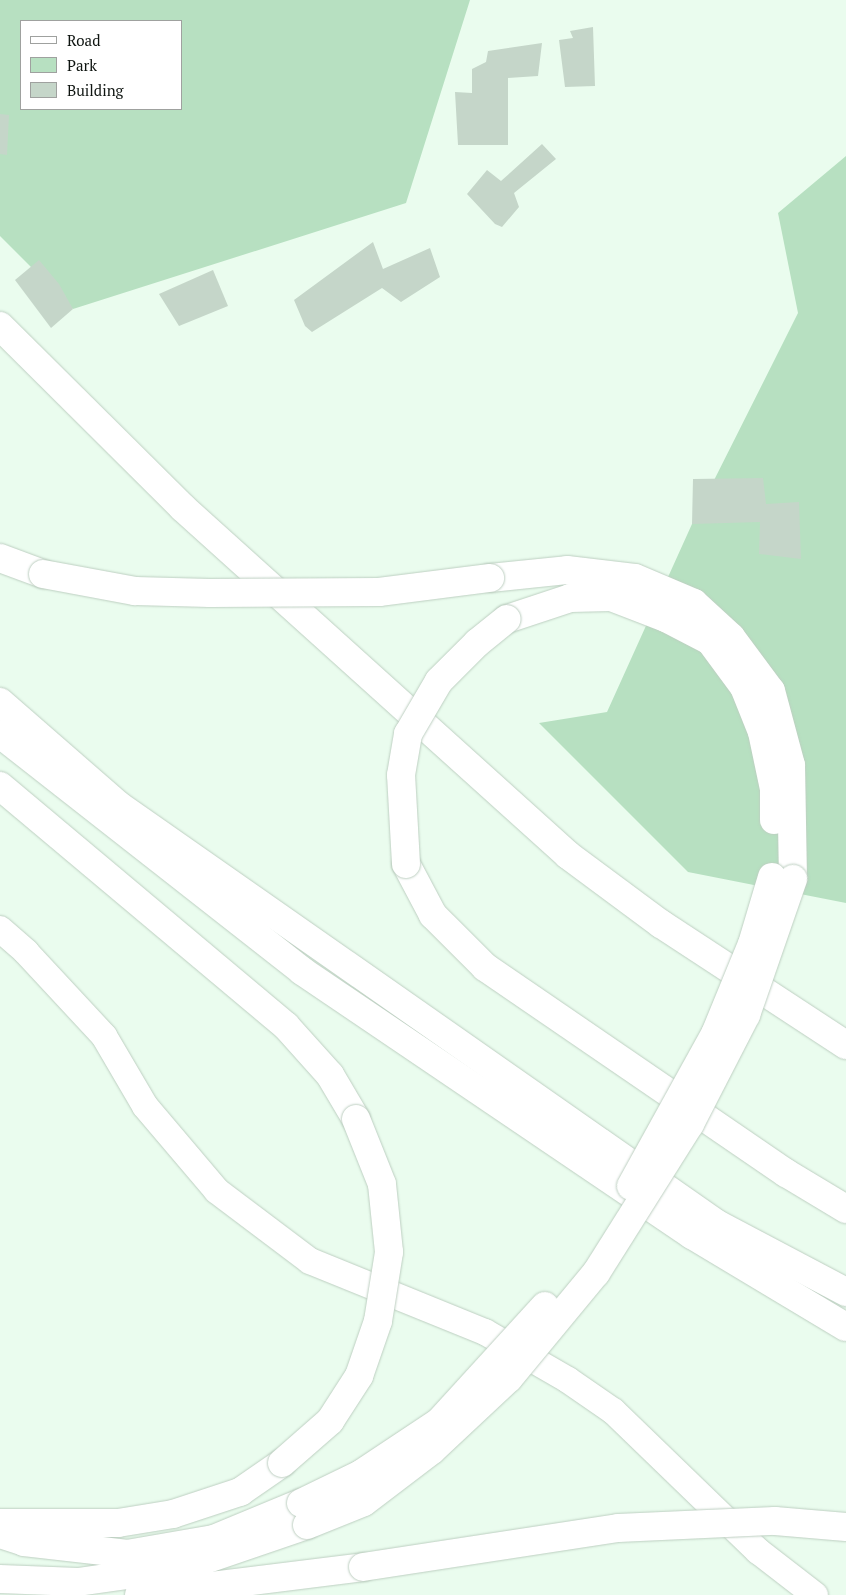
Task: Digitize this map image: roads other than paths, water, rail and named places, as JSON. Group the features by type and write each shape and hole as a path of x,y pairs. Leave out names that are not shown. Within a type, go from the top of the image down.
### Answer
{"main road":[{"path":"0,326 182,507 568,855 661,924 846,1045"},
{"path":"0,558 43,574 135,592 378,592 567,570 635,578 694,604 731,637 771,692 791,765 782,878 746,1016 690,1124 596,1274 509,1378 432,1450 364,1502 304,1514 214,1539 127,1554 24,1542 0,1534"},
{"path":"782,878 775,855 774,789 762,732 744,687 710,641 666,618 610,598 570,598 507,619 477,642 439,681 408,734 400,775 406,864 434,915 485,966 786,1173 846,1208"},
{"path":"0,702 118,805 717,1224 846,1292"},
{"path":"0,734 302,972 692,1235 846,1327"},
{"path":"0,786 286,1026 330,1075 356,1119 382,1184 388,1252 378,1320 359,1376 330,1421 282,1463 240,1492 173,1514 118,1522 0,1523"},
{"path":"0,1579 78,1582 184,1568 304,1514"},
{"path":"139,1595 363,1567 618,1528 775,1521 846,1527"},
{"path":"42,1581 116,1595"}],"street":[{"path":"0,929 26,952 104,1036 145,1106 217,1191 310,1261 408,1303 485,1332 568,1380 613,1411 758,1551 815,1595"}]}
